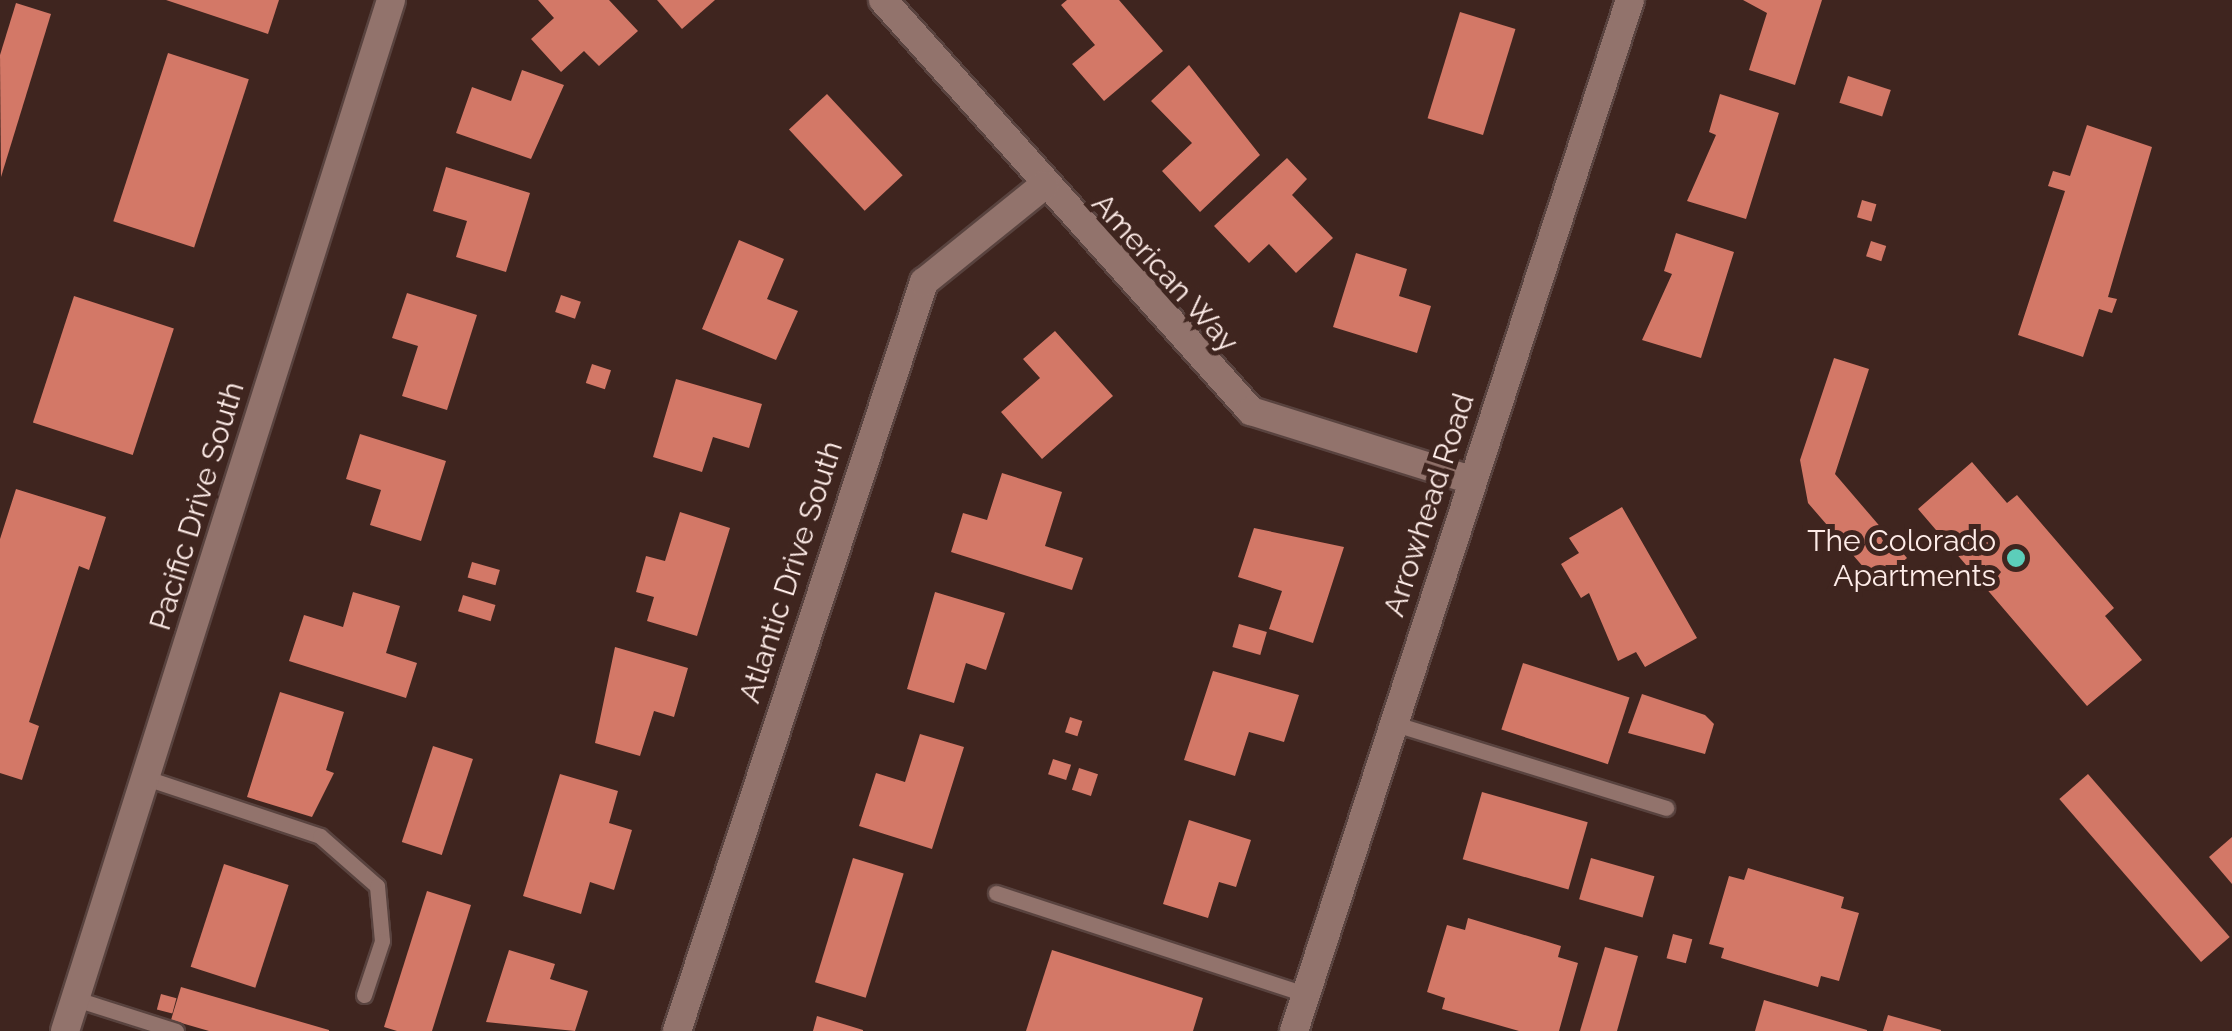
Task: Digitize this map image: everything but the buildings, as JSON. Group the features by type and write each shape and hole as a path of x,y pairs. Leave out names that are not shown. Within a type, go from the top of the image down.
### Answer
{"street":[{"name":"Pacific Drive South","path":"65,1031 391,0"},
{"name":"American Way","path":"883,0 1044,185 1251,411 1471,480"},
{"name":"Arrowhead Road","path":"1294,1031 1630,0"},
{"name":"Atlantic Drive South","path":"678,1031 924,282 1044,185"}],"lane":[{"path":"1392,723 1666,808"},
{"path":"146,778 320,836 377,886 382,941 364,995"},
{"path":"996,893 1305,994"},
{"path":"76,999 176,1031"}],"place":[{"name":"The Colorado Apartments","path":"2016,558"}]}
